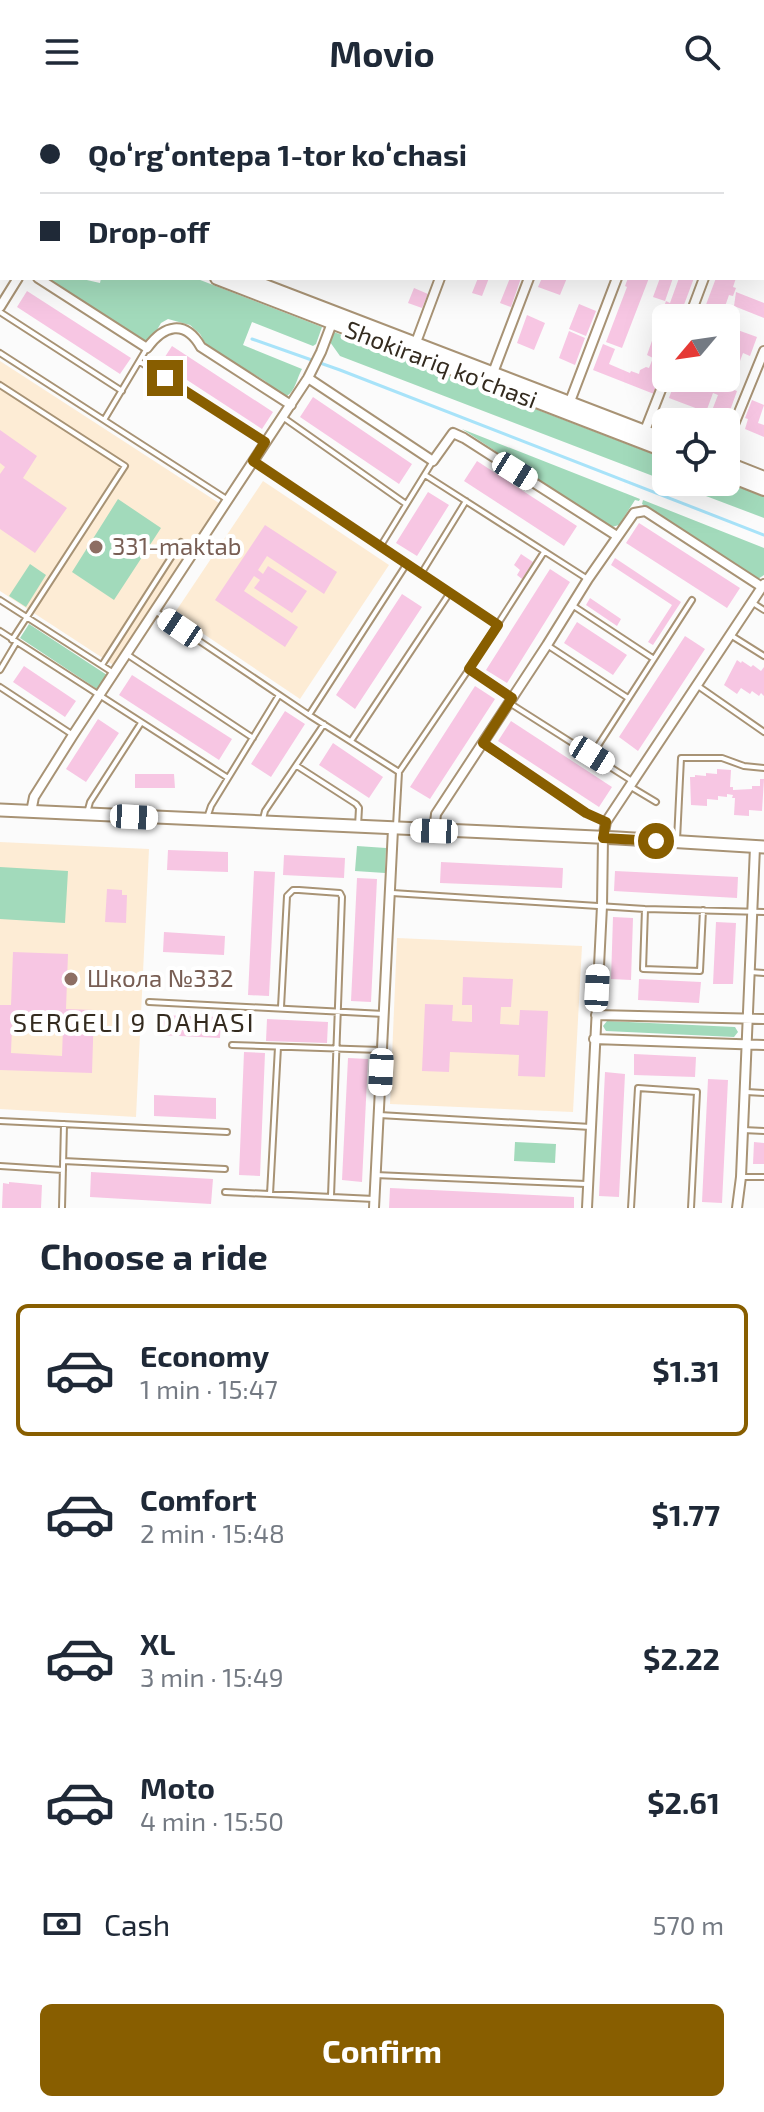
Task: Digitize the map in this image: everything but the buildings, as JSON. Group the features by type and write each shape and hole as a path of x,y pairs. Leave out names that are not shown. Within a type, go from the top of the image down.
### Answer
{"main road":[{"name":"Shokirariq ko'chasi","path":"222,280 332,323 413,348"},
{"name":"Shokirariq ko'chasi","path":"249,280 652,442"},
{"name":"Shokirariq ko'chasi","path":"643,437 652,438"},
{"path":"740,469 764,478"},
{"path":"740,480 764,489"}],"street":[{"path":"0,310 17,280"},
{"path":"41,280 147,348 155,337 165,331 175,327 189,331 201,347 291,405"},
{"path":"413,348 439,280"},
{"path":"492,378 528,280"},
{"path":"567,408 616,280"},
{"path":"694,304 703,280"},
{"path":"31,812 34,797 73,735 291,405 310,373 332,323"},
{"path":"740,410 764,351"},
{"path":"310,373 433,461 455,430 617,536"},
{"path":"643,437 660,392"},
{"path":"434,831 436,814 631,516 645,511 763,586 606,822 587,1208"},
{"path":"0,810 760,847 752,911 741,1177 737,1208"},
{"path":"374,1204 394,829"},
{"path":"596,1015 764,1019"},
{"path":"594,1039 764,1045"}],"lane":[{"path":"0,310 122,391"},
{"path":"104,420 147,348"},
{"path":"0,353 228,500"},
{"path":"140,362 265,442"},
{"path":"0,385 125,466 27,618 0,670"},
{"path":"283,417 406,504"},
{"path":"253,461 498,625"},
{"path":"380,547 433,461"},
{"path":"425,475 588,579"},
{"path":"421,574 466,501"},
{"path":"102,665 181,542"},
{"path":"394,829 399,772 544,552"},
{"path":"309,715 406,565"},
{"path":"351,741 449,594"},
{"path":"0,600 114,673"},
{"path":"592,755 692,600"},
{"path":"753,603 764,610"},
{"path":"572,605 654,659"},
{"path":"155,611 399,772"},
{"path":"0,631 228,778"},
{"path":"731,635 764,656"},
{"path":"547,645 628,698"},
{"path":"126,654 253,738"},
{"path":"469,669 656,802"},
{"path":"698,686 764,732"},
{"path":"0,687 73,735"},
{"path":"206,821 211,806 279,695"},
{"path":"87,815 90,802 141,723"},
{"path":"262,823 265,811 324,724"},
{"path":"483,743 586,813 606,822"},
{"path":"677,843 681,758 722,758 744,766 764,768"},
{"path":"297,766 356,804 359,808 358,828"},
{"path":"281,1007 287,896 293,890 340,893 331,1196"},
{"path":"390,892 645,909 764,912"},
{"path":"645,909 643,969 700,971 703,910"},
{"path":"750,972 764,973"},
{"path":"149,1002 384,1014"},
{"path":"232,1045 383,1050"},
{"path":"270,1194 278,1047"},
{"path":"631,1208 638,1088 697,1092 691,1208"},
{"path":"744,1091 764,1093"},
{"path":"379,1115 591,1127"},
{"path":"0,1121 227,1132"},
{"path":"62,1208 64,1124"},
{"path":"743,1130 764,1131"},
{"path":"63,1161 225,1169"},
{"path":"0,1166 63,1170"},
{"path":"375,1175 589,1184"},
{"path":"741,1177 764,1177"},
{"path":"225,1192 331,1196 374,1204"}],"shaded area":[{"name":"331-maktab","path":"0,361 219,503 115,666 0,591"},
{"path":"263,481 389,565 300,699 174,614"},
{"name":"Школа №332","path":"0,842 149,849 136,1117 0,1109"},
{"path":"397,938 582,946 573,1112 390,1104"}],"green space":[{"path":"48,280 100,283 101,280 200,280 322,327 313,346 252,322 243,345 302,369 287,396 207,346 190,325 168,319 161,323 151,340 141,341"},
{"path":"334,332 652,454 652,476 340,356 330,342"},
{"path":"462,429 640,499 635,500 619,525 612,527"},
{"path":"740,488 764,497 764,518 706,496 740,496"},
{"path":"118,499 161,528 114,600 72,572"},
{"path":"643,500 764,548 764,575 758,579 752,576 642,504"},
{"path":"30,564 46,575 26,607 9,596"},
{"path":"29,624 107,675 97,689 20,638"},
{"path":"357,846 386,848 385,873 355,871"},
{"path":"0,867 68,871 65,923 0,919"},
{"path":"607,1021 735,1027 738,1032 734,1037 606,1031 603,1026"},
{"path":"515,1142 556,1144 555,1163 514,1161"}],"waterway":[{"path":"252,339 340,370 764,535"}],"place":[{"name":"331-maktab","path":"96,547"},
{"name":"Школа №332","path":"71,979"}],"district":[{"name":"SERGELI 9 DAHASI","path":"134,1023"}],"route":[{"path":"165,378 265,442 253,461 498,625 469,669 512,698 483,743 586,813 606,822 603,838 656,841"}]}
